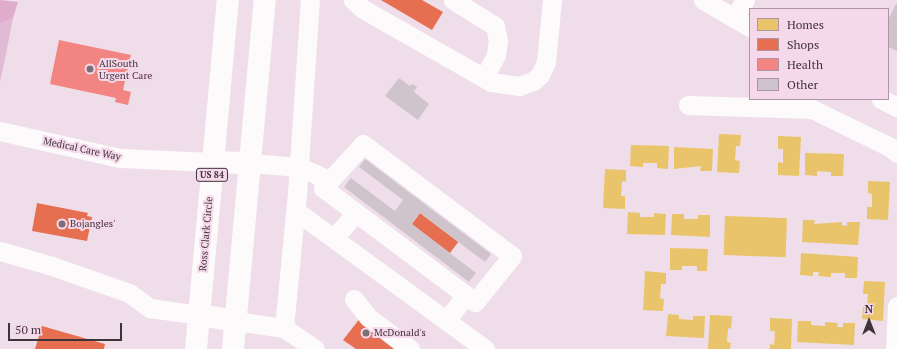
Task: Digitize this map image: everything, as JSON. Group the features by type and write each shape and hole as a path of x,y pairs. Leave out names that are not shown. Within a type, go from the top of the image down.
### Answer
{"highway":[{"name":"Ross Clark Circle","path":"196,349 228,0"},
{"path":"234,349 265,0"},
{"path":"213,162 250,163"},
{"path":"199,315 236,321"}],"street":[{"path":"284,328 296,211 310,0"},
{"path":"353,0 364,9 484,78 504,85 518,86 533,82 540,75 549,46 549,18 552,0"},
{"path":"453,0 495,26 498,40 496,55 484,78"},
{"path":"703,0 742,23 745,0"},
{"path":"883,100 897,107"},
{"path":"688,105 757,103 812,109 890,146 897,153"},
{"name":"Medical Care Way","path":"0,131 120,158 213,162"},
{"path":"363,144 512,256 475,302 323,188 329,180 363,144"},
{"path":"250,163 299,167 329,180"},
{"path":"296,211 485,349"},
{"path":"334,238 356,213"},
{"path":"0,251 52,266 129,293 150,308 199,315"},
{"path":"446,320 466,295"},
{"path":"354,299 368,317 410,349"},
{"path":"895,349 897,306"},
{"path":"236,321 284,328 315,349"}],"shaded area":[{"path":"0,0 18,2 13,18 0,24"},
{"path":"13,18 7,49 0,82 0,24"}],"building: Homes":[{"path":"719,134 741,135 740,146 736,146 735,160 740,161 739,173 717,172"},
{"path":"778,136 801,137 799,176 778,175 778,162 783,163 783,149 778,149"},
{"path":"631,145 669,146 668,169 657,168 657,163 643,163 643,167 630,166"},
{"path":"674,147 713,149 712,171 700,171 701,166 674,169"},
{"path":"805,153 844,154 843,176 831,176 831,172 817,171 817,176 805,175"},
{"path":"605,169 626,170 626,182 622,181 621,196 625,196 625,209 603,208"},
{"path":"868,181 890,182 888,220 867,219 867,207 872,207 872,194 868,193"},
{"path":"628,212 640,213 640,217 654,217 654,213 666,214 665,235 627,234"},
{"path":"672,214 684,214 684,219 698,219 698,215 710,215 710,237 671,235"},
{"path":"725,216 787,218 786,257 724,255"},
{"path":"803,220 815,220 814,224 842,222 842,225 847,226 847,222 860,222 858,245 802,242"},
{"path":"670,248 708,249 707,271 697,271 697,266 682,266 682,270 670,270"},
{"path":"801,253 858,257 857,278 845,278 845,273 831,273 831,277 818,276 819,272 813,272 813,276 800,275"},
{"path":"645,271 666,273 666,284 661,284 660,298 664,299 663,311 643,310"},
{"path":"864,281 885,282 883,321 862,319 863,307 867,307 868,294 863,294"},
{"path":"668,314 679,315 679,319 693,320 693,316 705,316 704,338 666,336"},
{"path":"710,315 732,316 731,329 728,328 727,342 731,343 730,349 708,349"},
{"path":"770,318 792,319 791,349 770,349 770,344 774,345 775,331 770,331"},
{"path":"798,321 811,321 811,325 825,326 825,322 838,323 837,327 843,327 843,323 855,323 854,345 797,342"}],"building: Shops":[{"path":"381,0 422,0 443,12 432,30"},
{"name":"Bojangles'","path":"37,203 88,213 87,216 92,217 87,241 32,231"},
{"path":"420,213 458,242 450,253 412,224"},
{"name":"McDonald's","path":"361,317 405,349 356,349 343,340"},
{"path":"42,326 105,344 104,349 35,349"}],"building: Health":[{"name":"AllSouth Urgent Care","path":"59,40 131,55 123,90 131,92 128,105 115,102 116,98 50,84"}],"building: Other":[{"path":"897,4 897,51 889,47 889,18"},
{"path":"399,78 410,86 412,84 417,87 414,92 429,104 418,120 385,96"},
{"path":"365,159 491,254 485,262 420,213 412,224 476,273 469,282 344,187 351,178 395,211 403,200 359,167"}],"place":[{"name":"AllSouth Urgent Care","path":"90,69"},
{"name":"Bojangles'","path":"62,224"},
{"name":"McDonald's","path":"366,333"}]}
